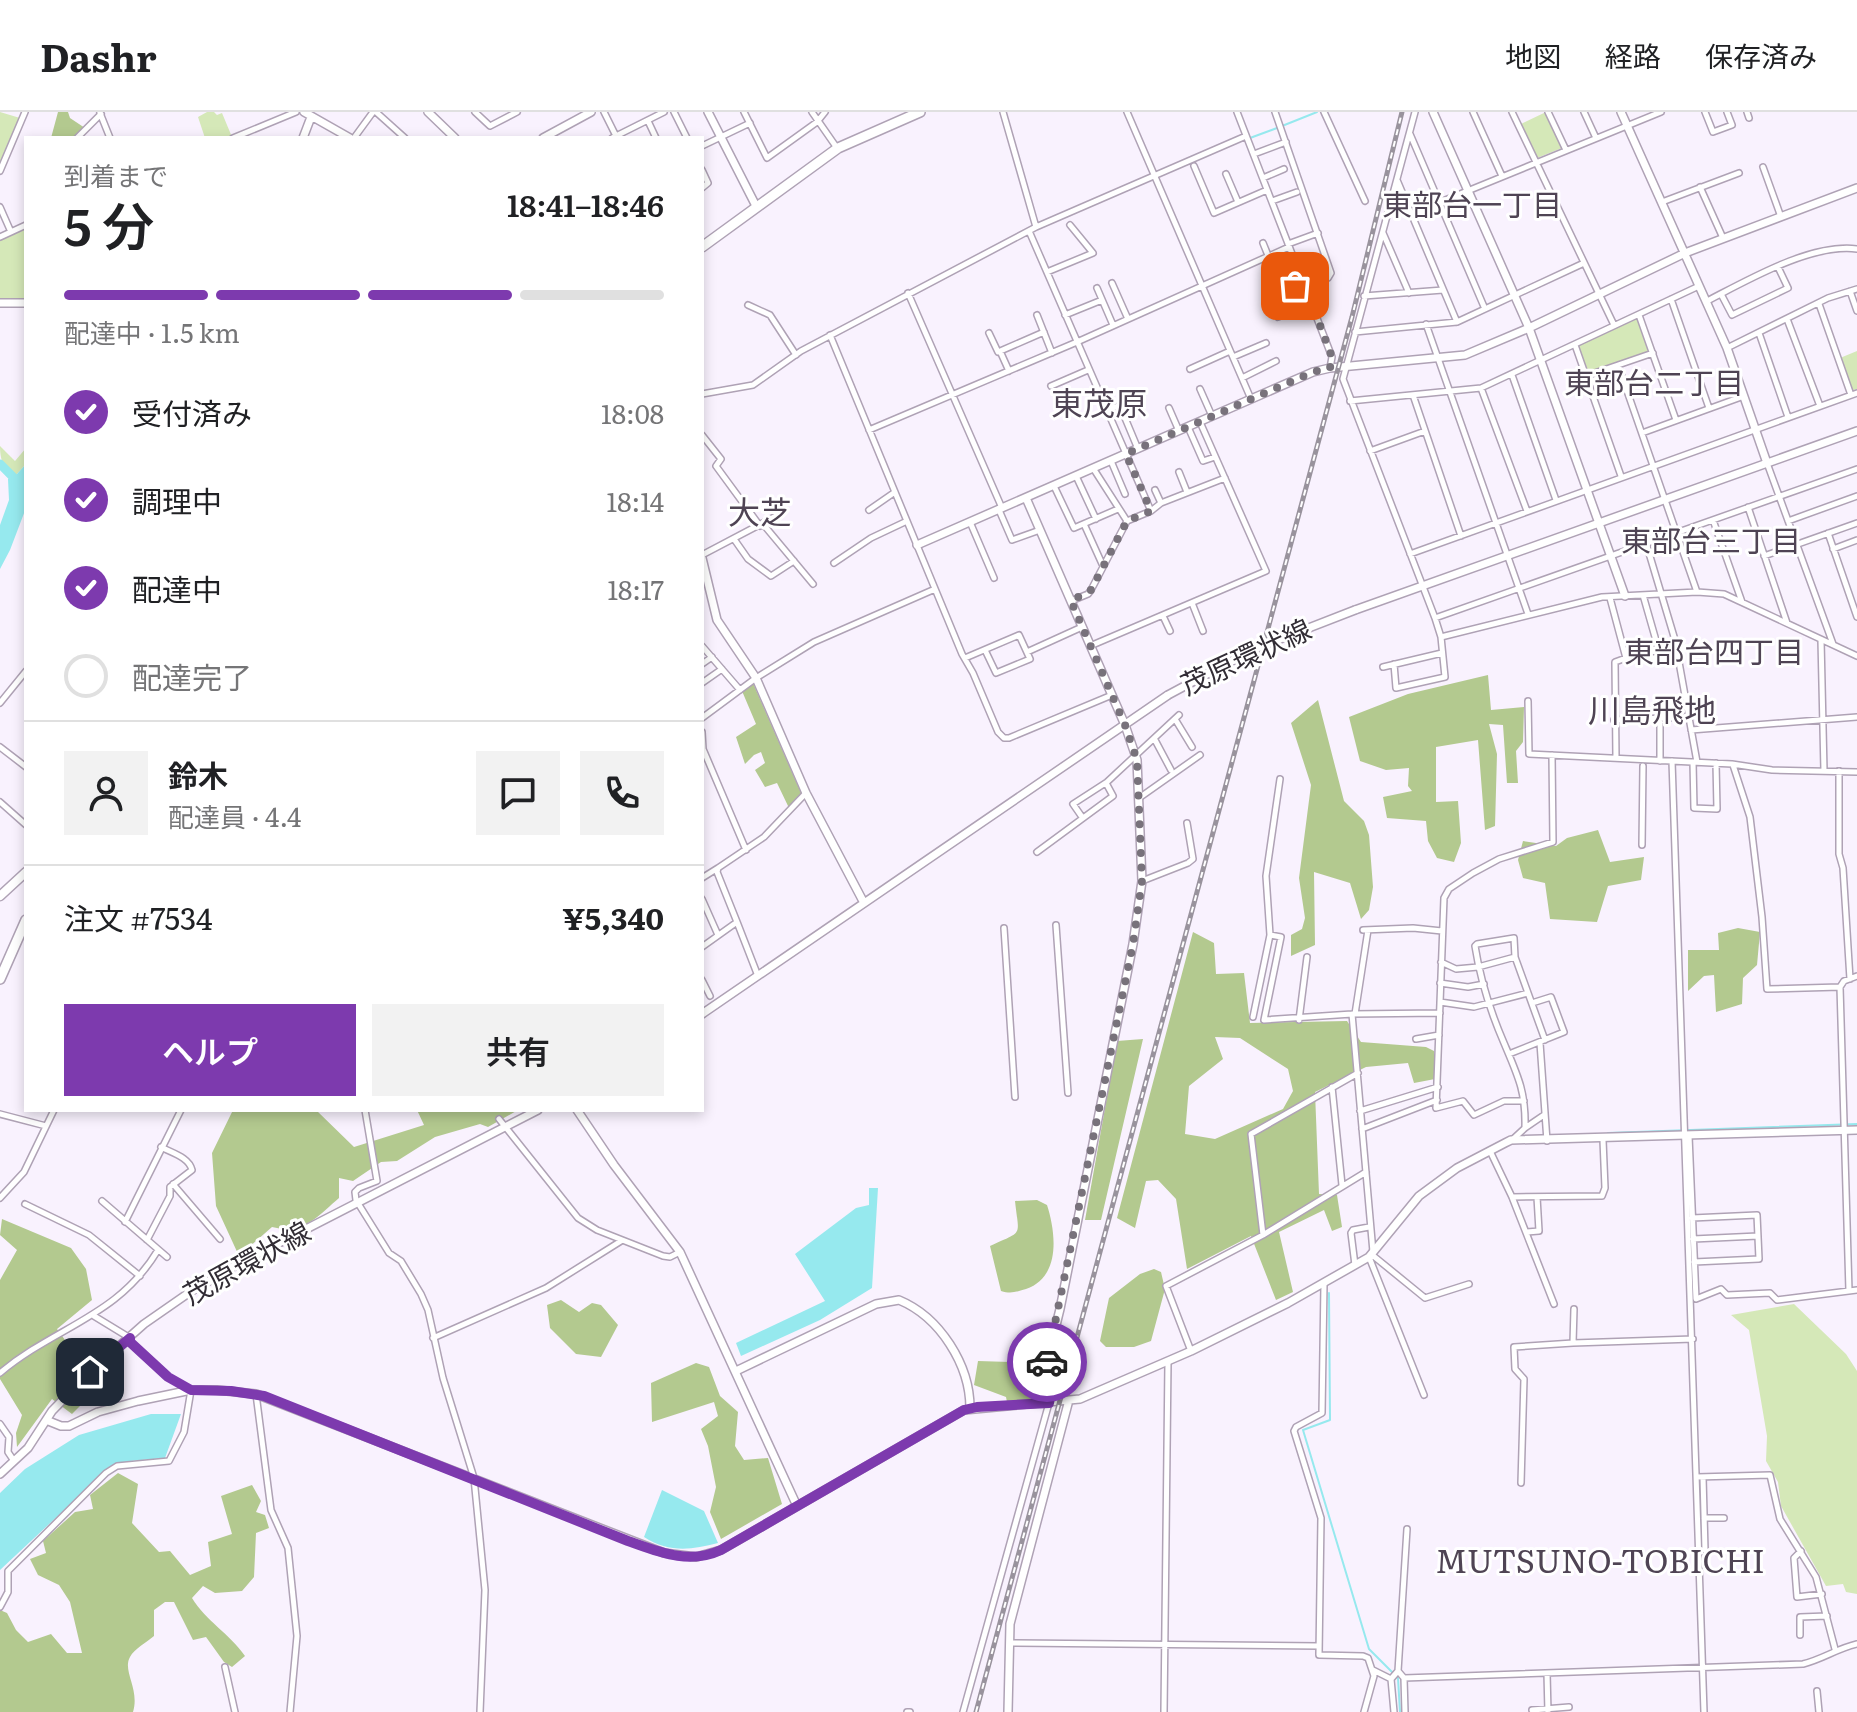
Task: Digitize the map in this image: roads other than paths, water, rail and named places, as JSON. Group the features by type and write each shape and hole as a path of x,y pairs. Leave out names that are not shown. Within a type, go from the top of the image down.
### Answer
{"highway":[{"path":"704,245 838,148 920,112"},
{"path":"0,979 24,925"}],"main road":[{"path":"0,896 24,874"}],"street":[{"path":"0,171 25,112"},
{"path":"238,136 296,112"},
{"path":"351,136 375,112 403,136"},
{"path":"428,112 453,136"},
{"path":"475,112 490,126 517,112"},
{"path":"547,136 591,112"},
{"path":"604,112 615,136"},
{"path":"617,136 664,112"},
{"path":"674,112 686,136"},
{"path":"708,112 756,206"},
{"path":"744,112 767,158 817,122 825,112"},
{"path":"812,112 838,148"},
{"path":"1003,112 1036,227"},
{"path":"1127,112 1251,399"},
{"path":"1237,112 1332,357 1330,368"},
{"path":"1275,112 1331,276 1283,291"},
{"path":"1324,112 1365,201"},
{"path":"1394,664 1396,688 1445,677 1441,637 1435,618 1343,379 1415,112"},
{"path":"1433,112 1529,328 1625,596"},
{"path":"1473,112 1502,176"},
{"path":"1512,112 1614,325"},
{"path":"1548,112 1566,150"},
{"path":"1584,112 1596,138"},
{"path":"1621,112 1727,348 1833,645"},
{"path":"1411,214 1661,112"},
{"path":"1705,112 1713,132 1732,125 1727,112"},
{"path":"79,136 100,113 109,136"},
{"path":"304,136 311,117 348,136"},
{"path":"648,121 655,136"},
{"path":"704,145 750,123"},
{"path":"1409,133 1485,309"},
{"path":"704,394 753,385 830,335 1036,227 1246,136"},
{"path":"1254,154 1286,142"},
{"path":"1194,166 1214,213 1267,190"},
{"path":"1763,167 1781,217"},
{"path":"1263,178 1284,169"},
{"path":"1662,202 1739,173"},
{"path":"1226,174 1238,202"},
{"path":"1397,180 1457,322"},
{"path":"1700,187 1723,238"},
{"path":"917,545 1313,372 1465,355 1529,328 1685,253 1857,188"},
{"path":"1272,201 1297,192"},
{"path":"0,207 11,232"},
{"path":"1047,272 1093,253 1070,225"},
{"path":"0,237 24,226"},
{"path":"1029,231 1151,511"},
{"path":"1382,232 1409,293"},
{"path":"869,430 1052,353 1318,233"},
{"path":"1263,243 1291,312"},
{"path":"1707,301 1778,267 1844,247 1857,249"},
{"path":"1355,332 1457,322 1584,263"},
{"path":"1721,294 1732,315 1788,288 1778,267"},
{"path":"1112,283 1128,319"},
{"path":"1350,401 1481,388 1700,285"},
{"path":"1278,317 1302,308 1295,286"},
{"path":"1097,288 1113,325"},
{"path":"1727,348 1828,298 1857,289"},
{"path":"1364,296 1443,290"},
{"path":"1850,291 1857,311"},
{"path":"908,293 1012,540 1040,530"},
{"path":"1671,299 1709,408"},
{"path":"1065,315 1102,300"},
{"path":"0,303 24,303"},
{"path":"1410,554 1854,394 1819,304"},
{"path":"748,305 770,315 796,355"},
{"path":"1037,315 1052,353"},
{"path":"1639,315 1676,420"},
{"path":"1787,319 1820,406"},
{"path":"1426,324 1528,614"},
{"path":"1000,351 1044,332"},
{"path":"989,333 1009,371"},
{"path":"1759,333 1788,417"},
{"path":"830,335 998,732 1004,738 1019,734 1112,695"},
{"path":"1190,369 1266,343"},
{"path":"1575,345 1621,476"},
{"path":"1586,376 1653,353"},
{"path":"1242,378 1276,361"},
{"path":"1618,365 1697,592"},
{"path":"1051,386 1088,370"},
{"path":"1512,375 1556,500"},
{"path":"1481,388 1527,511"},
{"path":"1200,389 1212,416"},
{"path":"1413,395 1461,536"},
{"path":"1642,433 1744,396"},
{"path":"1107,409 1120,406 1138,449"},
{"path":"1169,408 1179,431"},
{"path":"1090,646 1266,571 1200,422"},
{"path":"1188,427 1203,461 1215,457"},
{"path":"1370,451 1425,431"},
{"name":"茂原環状線","path":"704,1013 1168,695 1252,650 1355,610 1857,431"},
{"path":"704,438 721,459 716,466 813,584"},
{"path":"1111,461 1125,494"},
{"path":"1093,468 1127,521"},
{"path":"1435,618 1857,469"},
{"path":"1179,472 1187,492"},
{"path":"1076,476 1096,519"},
{"path":"1071,601 1088,594 1127,521 1161,503 1225,478"},
{"path":"1054,486 1074,528 1118,509"},
{"path":"1155,490 1161,503"},
{"path":"869,510 895,492"},
{"path":"1788,521 1857,496"},
{"path":"963,1712 1049,1403 1052,1388 1046,1366 1133,944 1142,881 1136,754 1026,498"},
{"path":"1748,507 1787,623"},
{"path":"704,555 778,515"},
{"path":"1713,520 1742,603"},
{"path":"834,563 871,538 907,521"},
{"path":"970,522 994,578"},
{"path":"1764,556 1857,523"},
{"path":"1084,524 1103,566"},
{"path":"1828,533 1857,617"},
{"path":"734,539 748,559 771,576 794,561"},
{"path":"1833,549 1857,540"},
{"path":"1646,543 1675,640 1689,717 1695,762 1694,808 1717,809 1716,763"},
{"path":"704,565 717,620 756,678 806,793 864,903"},
{"path":"704,717 756,678 840,629 935,589"},
{"path":"1441,637 1602,597 1697,592 1724,594 1857,656"},
{"path":"1616,758 1615,662 1626,658 1661,658 1643,595"},
{"path":"1610,598 1626,658"},
{"path":"1192,603 1203,631"},
{"path":"1163,616 1170,631"},
{"path":"1027,652 1082,627"},
{"path":"965,658 1019,635 1029,661 996,673 985,650"},
{"path":"1821,640 1824,771"},
{"path":"704,648 740,690"},
{"path":"1383,667 1442,653"},
{"path":"704,663 712,657"},
{"path":"704,682 722,669"},
{"path":"0,703 24,673"},
{"path":"1528,701 1529,754 1732,764 1772,770 1857,772"},
{"path":"1082,817 1073,804 1106,783 1177,717 1192,747"},
{"path":"1614,720 1689,717"},
{"path":"1691,730 1857,717"},
{"path":"1660,718 1660,761"},
{"path":"1155,740 1171,770"},
{"path":"0,747 24,765"},
{"path":"704,751 746,850"},
{"path":"1139,798 1200,755"},
{"path":"1524,1101 1504,1101 1474,1115 1463,1101 1436,1108 1444,898 1449,889 1499,859 1553,842 1552,755"},
{"path":"1672,761 1700,1477 1704,1712"},
{"path":"1732,764 1750,817 1762,917 1766,986 1770,989 1840,987"},
{"path":"1642,845 1643,766"},
{"path":"1839,771 1839,854 1843,868 1850,979"},
{"path":"1253,1017 1270,935 1266,876 1280,779"},
{"path":"1037,852 1113,796 1106,783"},
{"path":"704,877 746,850 775,826 806,793"},
{"path":"0,802 24,823"},
{"path":"1142,881 1193,859 1187,823"},
{"path":"718,868 758,976"},
{"path":"704,904 718,935"},
{"path":"704,946 737,922"},
{"path":"1056,925 1068,1093"},
{"path":"1004,928 1015,1097"},
{"path":"1424,1395 1371,1255 1354,1014 1366,930 1413,928 1442,931"},
{"path":"1270,935 1281,937 1264,1020 1354,1014 1440,1013"},
{"path":"1525,1128 1521,1079 1478,967 1477,944 1514,938 1515,957 1542,1041 1547,1141"},
{"path":"1299,1020 1307,957"},
{"path":"1441,962 1452,968 1478,967 1515,957"},
{"path":"1849,1291 1840,987 1844,981 1857,976"},
{"path":"1440,983 1468,987 1484,984"},
{"path":"704,984 710,996"},
{"path":"1440,1002 1467,1007 1528,993"},
{"path":"1509,1054 1564,1032 1551,997 1532,1003"},
{"path":"1416,1039 1439,1035"},
{"path":"1263,1235 1251,1134 1358,1073"},
{"path":"1332,1087 1342,1186"},
{"path":"1360,1111 1438,1087"},
{"path":"1091,1092 1102,1091"},
{"path":"1362,1129 1437,1100"},
{"path":"0,1198 24,1172 53,1112"},
{"path":"125,1222 180,1112"},
{"path":"365,1112 377,1181 355,1192 358,1204 389,1253 401,1261 414,1280 428,1310 433,1338 474,1478 485,1590 480,1712"},
{"name":"茂原環状線","path":"0,1474 28,1448 46,1420 90,1372 144,1324 190,1292 236,1265 534,1112"},
{"path":"578,1112 680,1252 797,1506"},
{"path":"0,1114 46,1126"},
{"path":"46,1420 69,1426 98,1412 191,1390 256,1394 628,1541 682,1557 713,1554 970,1408 1088,1397 1191,1351 1324,1283 1371,1255 1426,1191 1457,1168 1511,1140 1545,1115"},
{"path":"499,1119 578,1218 621,1241 663,1256 670,1257 680,1252"},
{"path":"1511,1140 1603,1140 1857,1130"},
{"path":"1687,1136 1696,1299 1721,1289 1727,1295 1770,1293 1777,1300 1857,1290"},
{"path":"1512,1197 1602,1196 1605,1188 1603,1140"},
{"path":"147,1240 173,1184 193,1167 161,1147"},
{"path":"1490,1151 1527,1232 1554,1304"},
{"path":"1191,1351 1166,1286 1263,1235 1366,1172"},
{"path":"173,1184 220,1239"},
{"path":"1527,1232 1539,1231 1537,1197"},
{"path":"102,1201 167,1257"},
{"path":"25,1204 89,1235 140,1276"},
{"path":"1692,1218 1757,1215 1758,1236 1759,1259 1694,1262"},
{"path":"1355,1265 1351,1233 1369,1227"},
{"path":"1693,1239 1758,1236"},
{"path":"433,1338 546,1288 621,1241"},
{"path":"0,1373 32,1348 94,1316 129,1288 158,1250"},
{"path":"1371,1255 1425,1298 1469,1284"},
{"path":"1324,1283 1322,1413 1294,1431 1321,1518 1319,1655 1366,1656 1374,1676 1364,1712"},
{"path":"736,1371 876,1304 899,1300 931,1321 946,1339 963,1369 970,1408"},
{"path":"1573,1343 1574,1309"},
{"path":"94,1316 130,1338 130,1342 161,1371 191,1390"},
{"path":"1521,1483 1524,1379 1515,1369 1514,1347 1693,1339"},
{"path":"1164,1712 1168,1362"},
{"path":"0,1576 111,1469 163,1463 172,1458 184,1432 191,1390"},
{"path":"256,1394 271,1510 288,1548 297,1636 290,1712"},
{"path":"1008,1712 1010,1624 1069,1400"},
{"path":"0,1424 9,1437 8,1452 14,1461"},
{"path":"1700,1477 1770,1475 1780,1519 1812,1566 1835,1649"},
{"path":"1700,1477 1705,1550"},
{"path":"1704,1518 1724,1518"},
{"path":"1394,1712 1391,1679 1398,1671 1407,1529"},
{"path":"1801,1551 1794,1558 1797,1597 1822,1594"},
{"path":"0,1607 8,1592 8,1571"},
{"path":"1800,1635 1800,1617 1827,1616"},
{"path":"1010,1643 1319,1646"},
{"path":"1404,1678 1803,1664 1816,1661 1835,1649 1857,1644"},
{"path":"225,1667 235,1712"},
{"path":"1372,1670 1391,1679"},
{"path":"1398,1671 1404,1678 1405,1712"},
{"path":"1546,1673 1548,1710"},
{"path":"1817,1691 1819,1712"},
{"path":"1532,1710 1569,1707"}],"water":[{"path":"24,466 24,513 0,569 0,525 9,500 8,479"},
{"path":"869,1188 878,1188 872,1288 820,1320 741,1356 736,1343 825,1301 795,1254 856,1208 869,1205"},
{"path":"151,1414 181,1414 165,1458 130,1461 108,1469 0,1570 0,1493 25,1469 79,1435"},
{"path":"662,1490 704,1511 718,1543 680,1549 662,1546 644,1537"}],"waterway":[{"path":"1282,126 1317,112"},
{"path":"1250,138 1277,128"},
{"path":"0,464 20,484"},
{"path":"1608,1133 1857,1124"},
{"path":"1329,1293 1330,1420 1303,1430 1369,1649 1398,1678 1400,1712"}],"railway":[{"path":"976,1712 1352,317 1402,112"}],"district":[{"name":"東部台一丁目","path":"1472,206"},
{"name":"東部台二丁目","path":"1654,384"},
{"name":"東茂原","path":"1099,404"},
{"name":"大芝","path":"760,513"},
{"name":"東部台三丁目","path":"1711,542"},
{"name":"東部台四丁目","path":"1714,653"},
{"name":"川島飛地","path":"1652,711"},
{"name":"MUTSUNO-TOBICHI","path":"1600,1562"}]}
